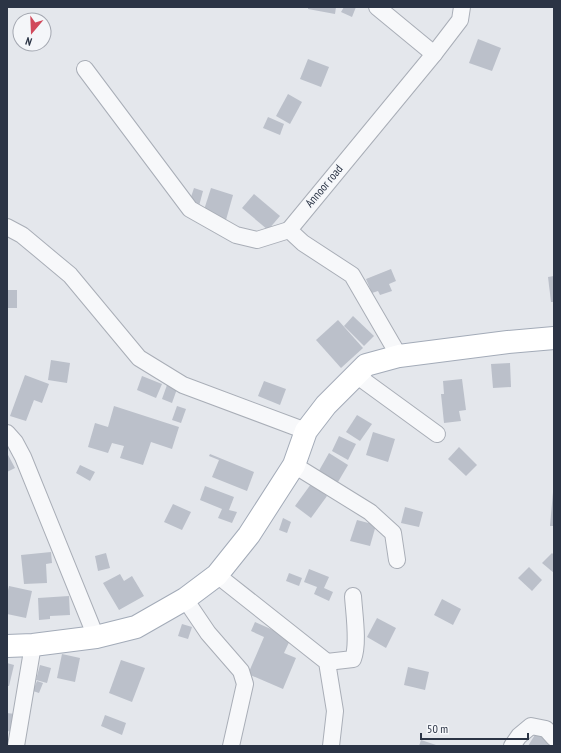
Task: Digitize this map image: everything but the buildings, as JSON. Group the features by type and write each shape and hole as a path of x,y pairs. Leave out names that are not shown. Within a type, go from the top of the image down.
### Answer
{"main road":[{"path":"7,646 33,645 96,637 136,627 185,599 217,575 249,536 294,465 306,431 326,405 366,365 399,356 508,342 554,338"}],"street":[{"path":"377,7 434,54"},
{"name":"Annoor road","path":"289,230 434,54 460,20 462,7"},
{"path":"85,69 190,209 236,235 258,240 289,230 303,243 352,275 399,356"},
{"path":"7,227 22,235 70,275 139,358 183,385 306,431"},
{"path":"356,375 438,434"},
{"path":"7,433 15,442 23,457 96,637"},
{"path":"294,465 370,512 388,528 393,533 397,560"},
{"path":"217,575 327,662 335,711 331,746"},
{"path":"327,662 353,659 356,653 353,596"},
{"path":"185,599 208,633 240,671 245,684 231,746"},
{"path":"16,746 33,645"},
{"path":"512,746 531,726 546,729 554,738"}]}
